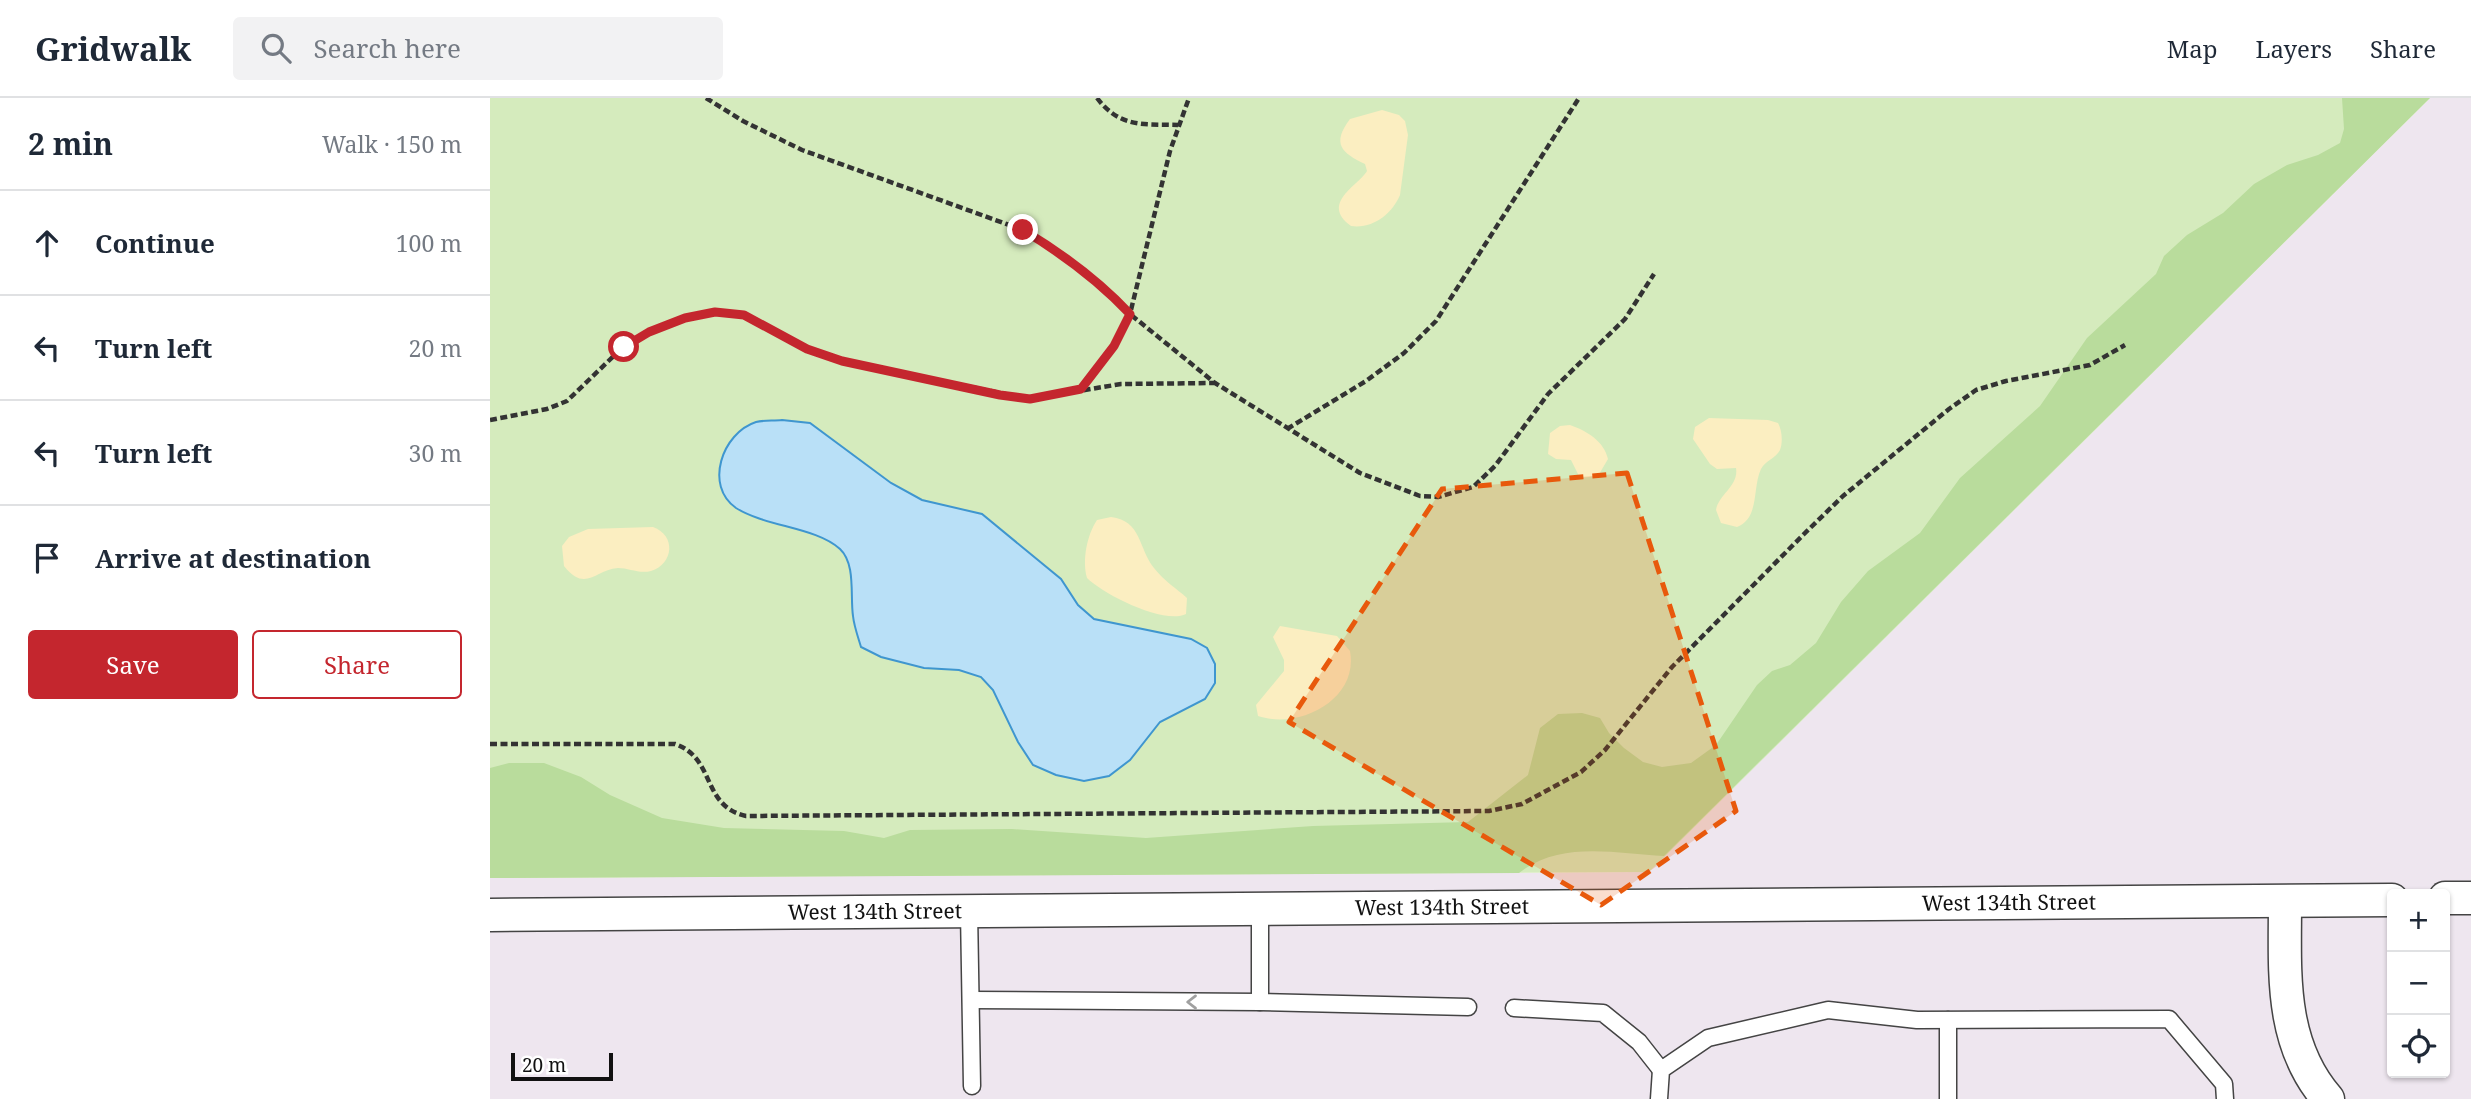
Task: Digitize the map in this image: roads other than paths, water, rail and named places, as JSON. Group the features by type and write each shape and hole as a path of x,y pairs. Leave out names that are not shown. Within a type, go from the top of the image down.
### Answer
{"street":[{"path":"2450,898 2471,898"},
{"name":"West 134th Street","path":"490,915 2387,900"},
{"path":"2286,902 2285,988 2291,1033 2312,1081 2328,1099"}],"lane":[{"path":"1260,909 1260,1002"},
{"path":"969,911 972,1086"},
{"path":"971,1000 1468,1007"},
{"path":"1514,1008 1603,1013 1639,1042 1661,1070 1659,1099"},
{"path":"1661,1070 1708,1038 1828,1010 1917,1020 2169,1019 2224,1084 2225,1099"},
{"path":"1948,1020 1948,1099"}],"water":[{"path":"782,420 810,423 891,483 922,500 982,514 1061,579 1078,605 1094,619 1191,639 1207,648 1215,664 1215,683 1205,699 1160,722 1130,760 1109,776 1084,781 1056,775 1033,765 1018,742 993,690 981,677 959,670 924,668 881,657 861,647 854,620 850,572 845,555 840,549 818,536 748,514 736,508 726,498 719,474 726,448 744,428 756,422"}]}
